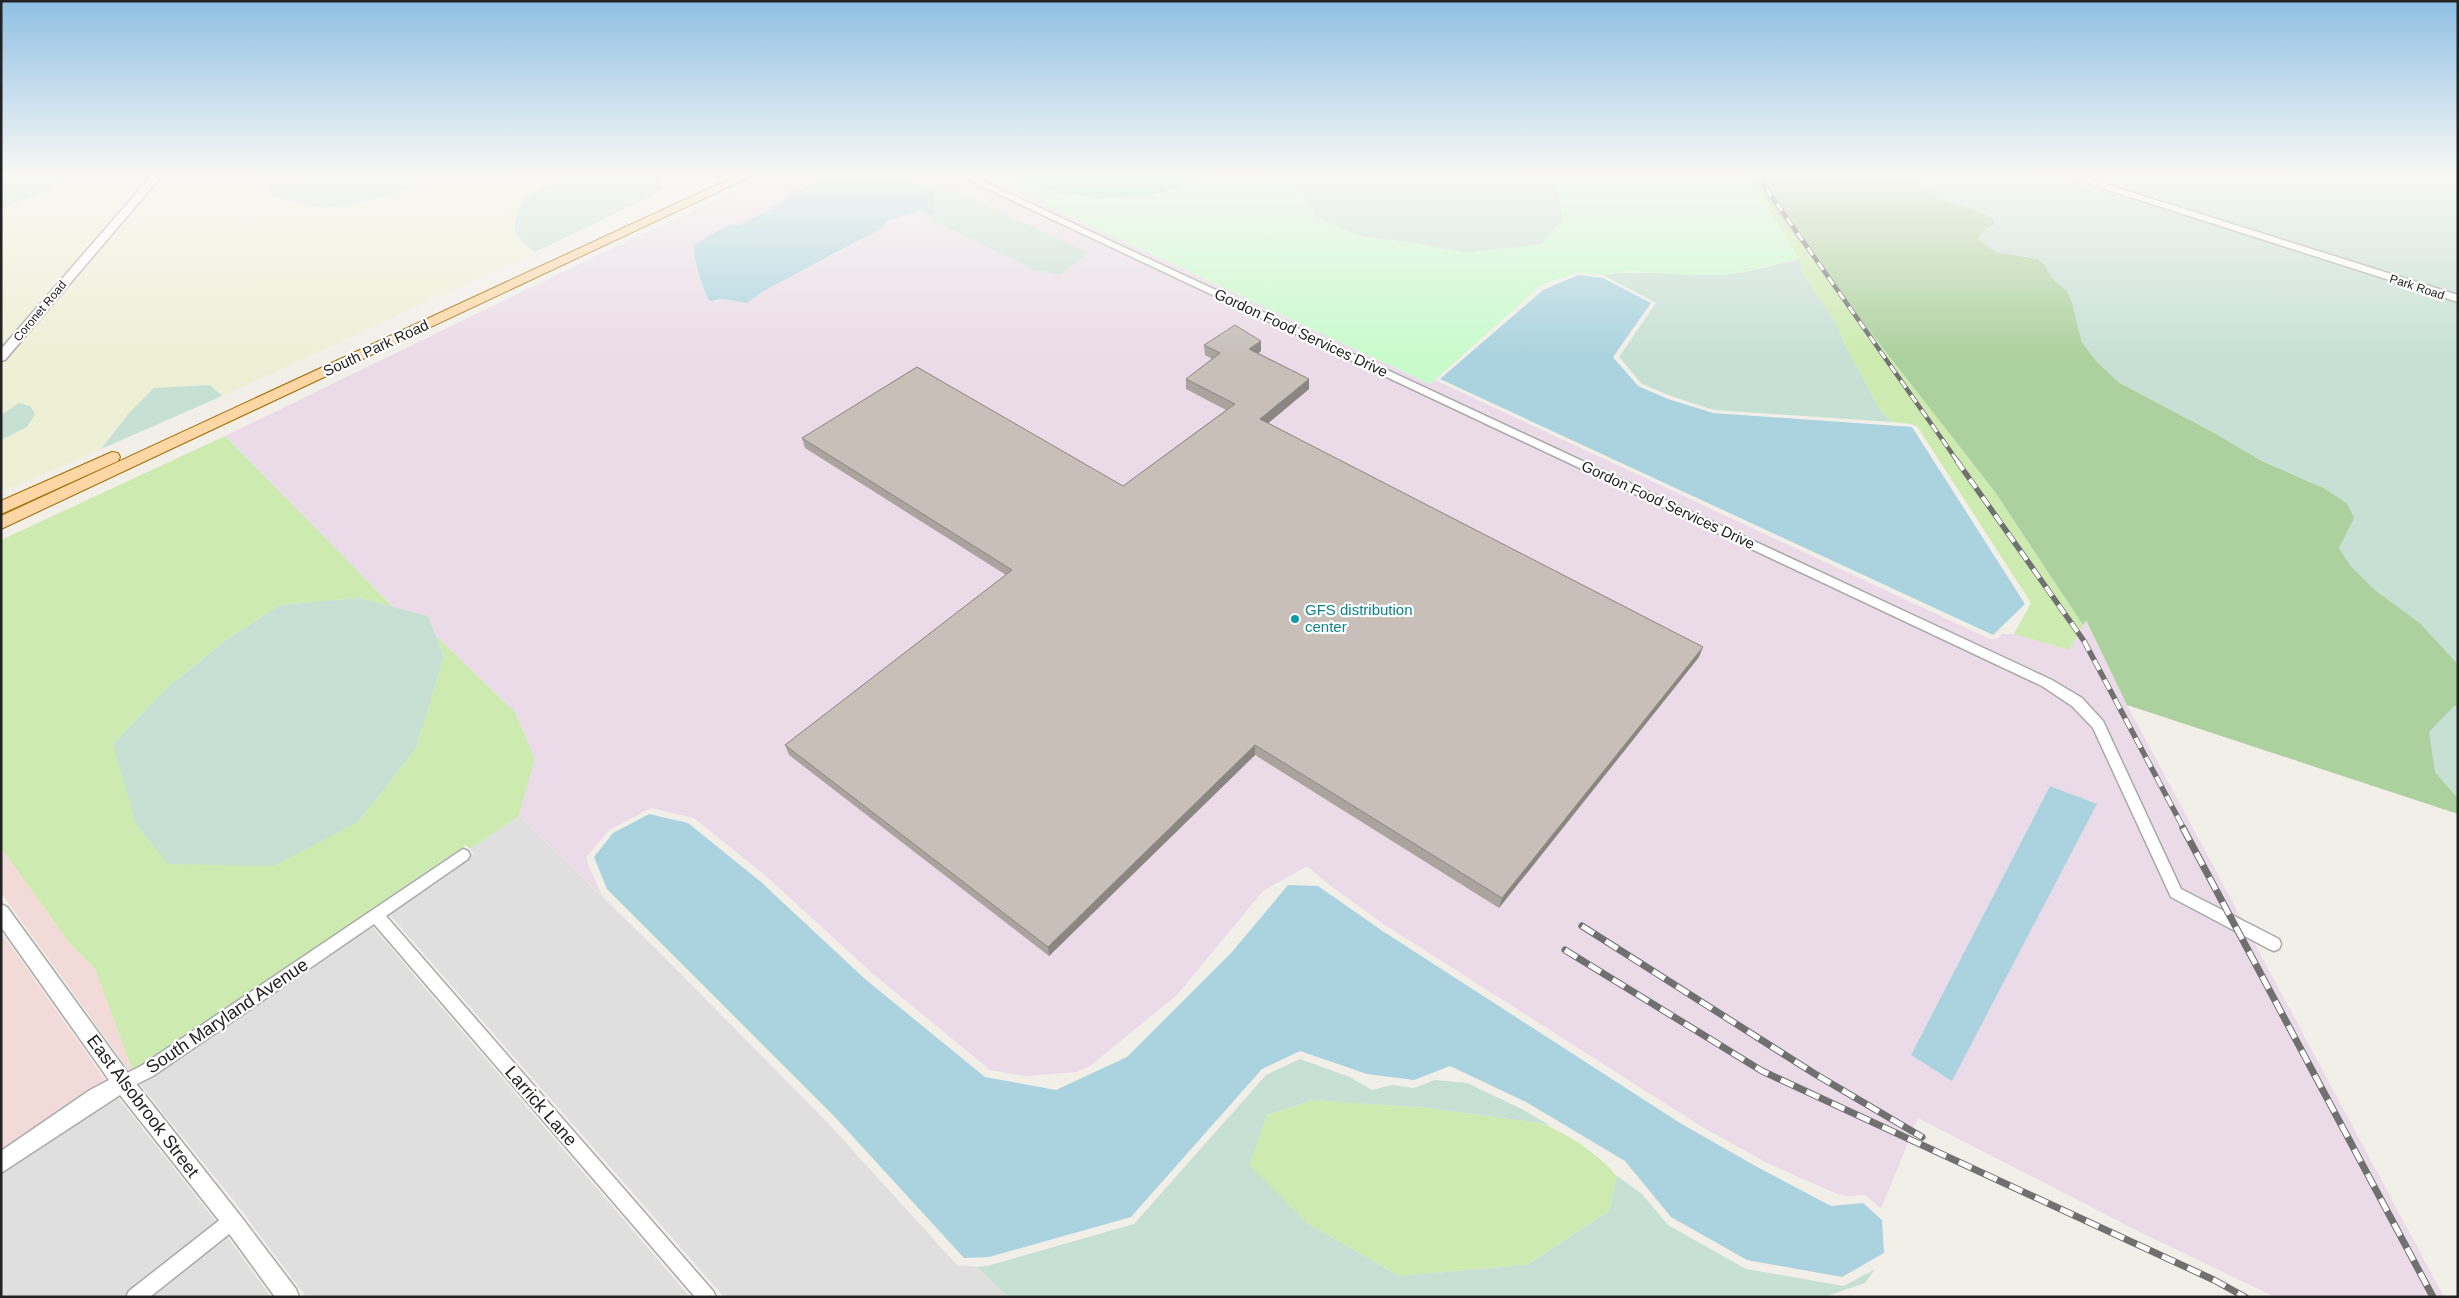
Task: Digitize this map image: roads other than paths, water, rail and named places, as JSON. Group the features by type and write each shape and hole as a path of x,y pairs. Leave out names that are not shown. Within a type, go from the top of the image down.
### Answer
{"main road":[{"name":"South Park Road","path":"1,508 595,235"},
{"name":"South Park Road","path":"1,523 620,235"},
{"path":"1,514 84,474 112,457"}],"street":[{"name":"Coronet Road","path":"1,357 106,235"},
{"name":"Gordon Food Services Drive","path":"1089,235 2047,683 2077,702 2098,726 2176,893 2274,944"},
{"name":"Park Road","path":"2254,235 2458,299"},
{"name":"South Maryland Avenue","path":"1,1163 97,1097 147,1071 463,855"},
{"name":"East Alsobrook Street","path":"1,912 122,1083 232,1221 288,1297"},
{"name":"Larrick Lane","path":"376,915 707,1297"},
{"path":"135,1297 232,1221"}],"water":[{"path":"712,235 870,235 762,292 747,303 723,299 710,301 699,274 694,245"},
{"path":"1578,275 1603,278 1651,303 1613,357 1638,386 1668,399 1713,413 1912,427 2025,604 1993,635 1440,379 1543,290"},
{"path":"2050,786 2097,804 1952,1081 1911,1055"},
{"path":"649,814 688,823 761,882 865,979 985,1077 1056,1090 1127,1057 1232,952 1288,885 1318,886 1381,930 1680,1123 1831,1206 1863,1203 1882,1220 1884,1253 1842,1277 1747,1260 1671,1217 1625,1161 1526,1102 1450,1066 1414,1080 1367,1074 1300,1051 1262,1069 1131,1217 989,1257 964,1258 834,1116 607,889 594,857 613,833"}],"railway":[{"path":"1798,235 1958,462"},
{"path":"1957,461 2084,641 2184,829"},
{"path":"2183,828 2433,1297"},
{"path":"1582,926 1815,1074 1922,1137"},
{"path":"1565,950 1762,1071 2214,1280 2245,1297"}],"place":[{"name":"GFS distribution center","path":"1295,619"}]}
